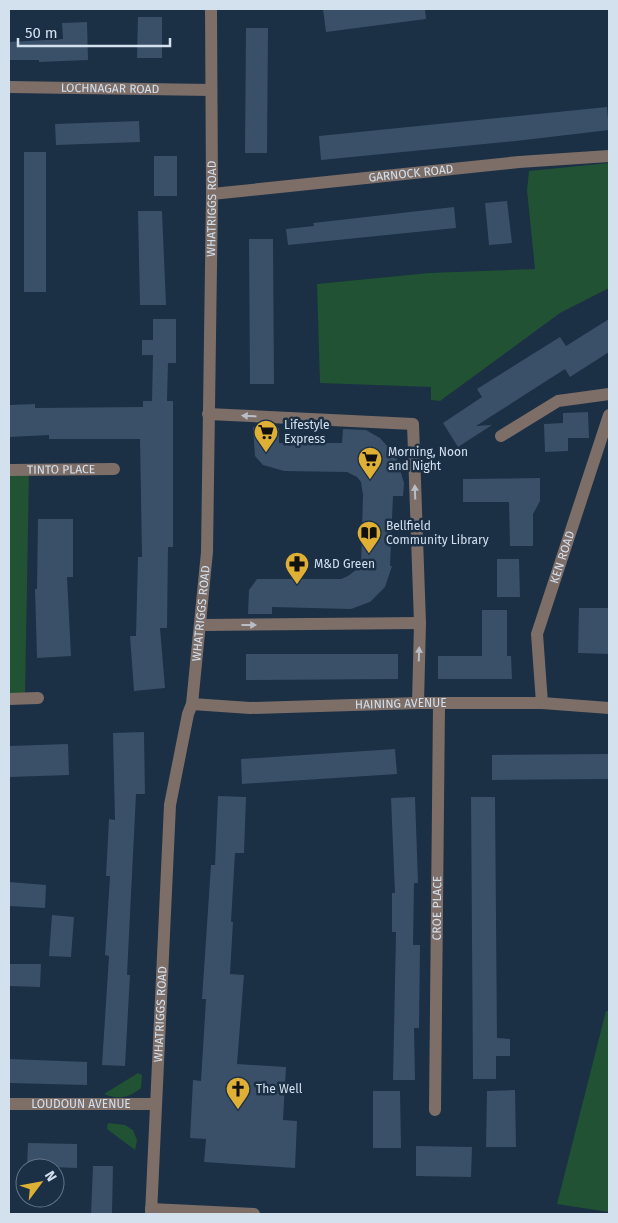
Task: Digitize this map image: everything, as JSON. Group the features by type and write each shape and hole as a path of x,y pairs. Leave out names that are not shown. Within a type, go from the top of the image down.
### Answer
{"street":[{"name":"WHATRIGGS ROAD","path":"151,1212 171,796 188,714 192,704 207,552 212,194 211,9"},
{"name":"LOCHNAGAR ROAD","path":"9,87 212,90"},
{"name":"GARNOCK ROAD","path":"212,194 519,162 609,156"},
{"path":"501,436 558,401 609,394"},
{"path":"208,414 413,424 420,623 418,703"},
{"name":"KEN ROAD","path":"542,703 537,634 609,415"},
{"name":"TINTO PLACE","path":"9,470 114,469"},
{"path":"200,625 420,623"},
{"path":"9,699 38,698"},
{"name":"HAINING AVENUE","path":"192,704 250,708 418,703 542,703 609,708"},
{"name":"CROE PLACE","path":"435,1110 439,704"},
{"name":"LOUDOUN AVENUE","path":"9,1104 155,1104"},
{"path":"151,1212 254,1214"}],"green space":[{"path":"609,163 609,288 560,313 440,401 431,400 431,387 320,383 317,284 429,273 535,269 527,190 529,171"},
{"path":"9,472 29,472 25,696 9,696"},
{"path":"606,1011 609,1011 609,1212 557,1204"},
{"path":"138,1073 142,1075 141,1088 137,1091 124,1097 104,1094"},
{"path":"108,1123 125,1125 133,1130 137,1140 135,1150 107,1129"}],"building":[{"path":"323,9 425,9 426,19 326,32"},
{"path":"138,17 162,17 162,58 137,58"},
{"path":"87,22 88,60 39,62 39,60 9,60 9,42 63,39 62,23"},
{"path":"246,28 268,28 267,153 245,153"},
{"path":"607,107 609,130 321,160 319,136"},
{"path":"139,121 140,142 56,145 55,124"},
{"path":"24,152 46,152 46,292 24,292"},
{"path":"154,156 177,156 177,196 154,196"},
{"path":"507,201 512,243 489,245 485,203"},
{"path":"454,207 456,228 288,245 286,229 314,226 313,223"},
{"path":"138,211 162,211 166,305 140,305"},
{"path":"249,239 273,239 274,384 250,384"},
{"path":"153,319 176,319 176,363 168,363 167,401 173,401 173,547 168,547 167,628 160,628 165,688 134,691 130,636 136,636 138,557 142,557 140,439 49,439 49,435 9,437 9,405 35,404 35,408 143,407 143,401 152,401 153,355 142,355 142,340 153,340"},
{"path":"609,319 609,352 570,377 565,369 476,426 492,425 458,447 443,423 482,397 477,389 560,337 566,346"},
{"path":"588,412 589,438 568,438 568,451 545,452 544,424 563,423 563,413"},
{"path":"253,427 279,428 279,443 342,443 343,429 366,430 380,438 396,456 404,483 403,496 393,496 390,566 392,566 385,587 370,602 351,609 272,607 272,614 248,614 249,590 257,579 341,579 361,566 363,495 361,482 357,477 347,472 284,471 263,465 255,456"},
{"path":"540,478 540,501 533,514 533,546 510,546 509,502 463,502 463,479"},
{"path":"38,519 73,519 73,577 67,577 71,656 37,658 35,589 37,589"},
{"path":"497,559 519,559 520,597 497,597"},
{"path":"579,608 609,608 609,654 578,653"},
{"path":"482,610 507,610 507,656 511,656 512,679 438,679 438,656 482,656"},
{"path":"246,654 398,654 398,679 246,680"},
{"path":"144,732 145,794 136,794 127,975 130,975 125,1066 102,1065 109,956 105,955 110,876 106,876 109,819 115,820 113,733"},
{"path":"68,744 69,775 9,777 9,746"},
{"path":"395,749 397,774 242,784 241,759"},
{"path":"609,754 609,779 492,780 492,755"},
{"path":"218,796 246,797 244,853 235,853 231,922 233,922 230,974 244,975 237,1064 286,1067 283,1120 297,1121 295,1168 204,1162 206,1139 190,1138 193,1080 201,1081 206,999 202,999 211,865 215,865"},
{"path":"415,797 418,883 414,883 413,945 420,945 419,1028 414,1028 415,1080 393,1080 396,932 392,932 392,893 395,893 391,798"},
{"path":"471,797 495,797 497,1038 510,1039 510,1056 496,1056 496,1079 473,1079"},
{"path":"9,882 46,885 45,908 9,906"},
{"path":"52,915 74,917 71,957 49,956"},
{"path":"9,964 41,964 40,987 9,986"},
{"path":"9,1059 87,1062 87,1085 9,1083"},
{"path":"515,1090 516,1147 486,1147 487,1091"},
{"path":"373,1091 400,1091 401,1148 373,1148"},
{"path":"28,1143 77,1144 77,1168 65,1168 65,1158 27,1158"},
{"path":"416,1146 472,1147 471,1177 416,1176"},
{"path":"93,1166 113,1166 112,1214 91,1214"}],"place":[{"name":"Lifestyle Express","path":"266,453"},
{"name":"Morning, Noon and Night","path":"370,480"},
{"name":"Bellfield Community Library","path":"369,554"},
{"name":"M&D Green","path":"297,585"},
{"name":"The Well","path":"238,1110"}]}
